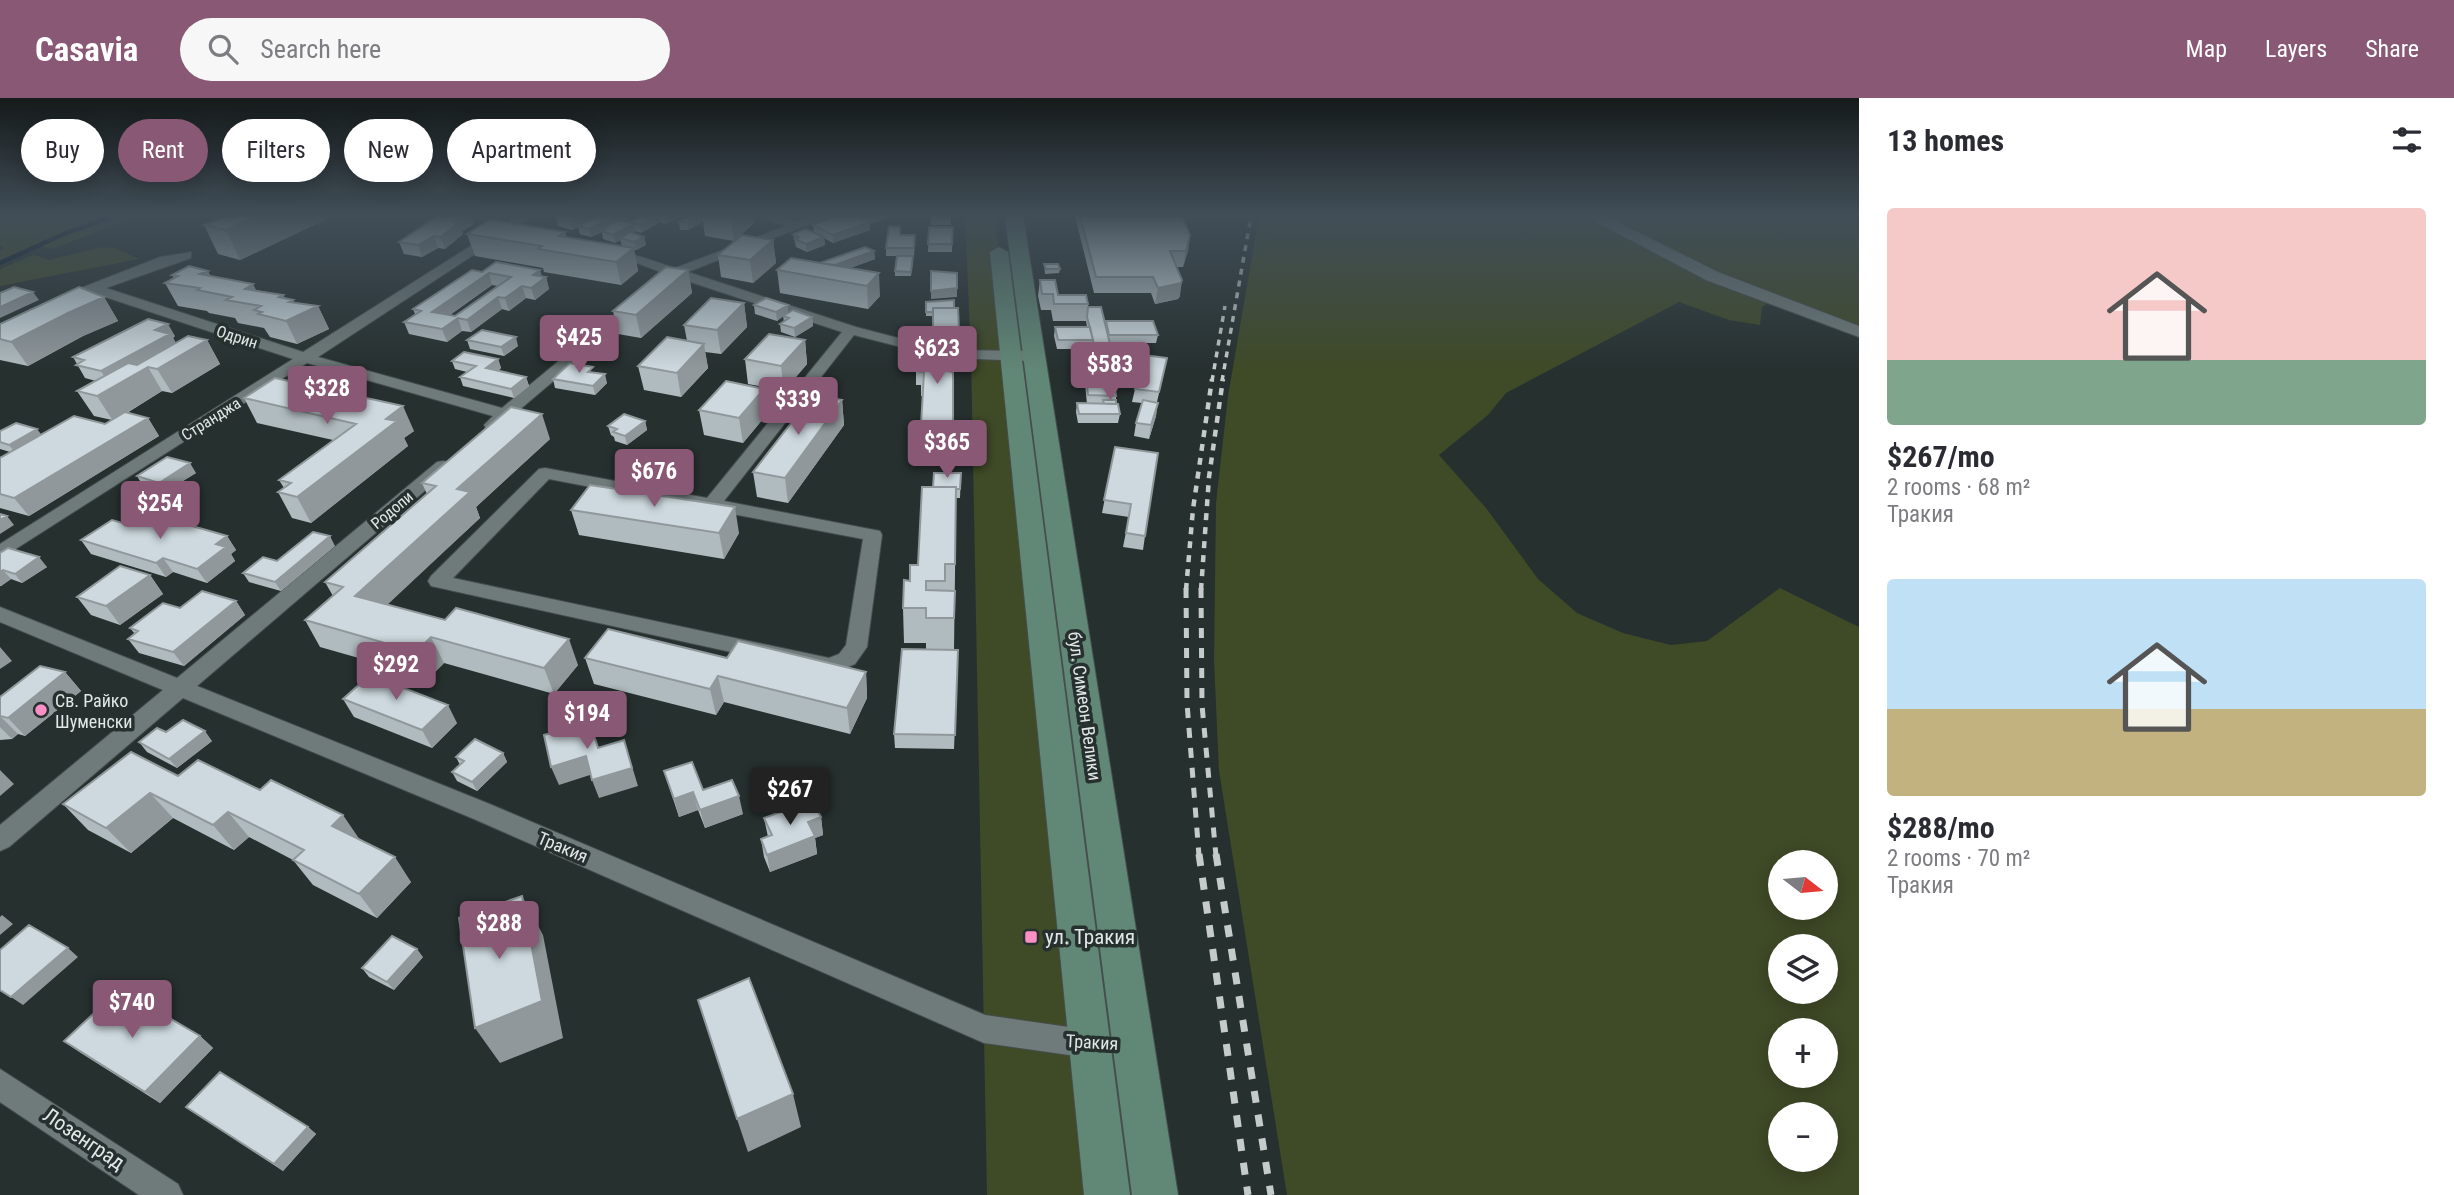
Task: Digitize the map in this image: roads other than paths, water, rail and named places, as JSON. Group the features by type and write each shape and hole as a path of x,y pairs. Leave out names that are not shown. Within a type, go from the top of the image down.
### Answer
{"main road":[{"name":"бул. Симеон Велики","path":"1005,267 1023,356 1134,1043 1155,1195"},
{"name":"бул. Симеон Велики","path":"1017,267 1023,356 1107,1195"}],"street":[{"path":"69,299 151,267"},
{"name":"Странджа","path":"0,553 453,267"},
{"path":"666,267 851,330 944,354 1023,356"},
{"name":"Родопи","path":"0,841 661,283 689,267"},
{"path":"1694,267 1859,332"},
{"name":"Одрин","path":"92,288 306,359 505,414"},
{"path":"712,504 851,330"},
{"path":"545,473 712,504 873,534 856,646 847,659 831,666 438,581 545,473"},
{"name":"Тракия","path":"0,614 483,812 984,1029 1091,1045 1134,1043"},
{"name":"Лозенград","path":"0,1084 167,1195"}],"railway":[{"path":"1222,381 1242,267"},
{"path":"1212,381 1225,306"},
{"path":"1186,590 1193,509 1212,379"},
{"path":"1201,590 1209,477 1223,379"},
{"path":"1186,590 1187,703 1199,856"},
{"path":"1201,590 1202,705 1216,856"},
{"path":"1199,854 1248,1195"},
{"path":"1216,854 1271,1195"}],"place":[{"name":"Св. Райко Шуменски","path":"41,710"},
{"name":"ул. Тракия","path":"1031,937"}]}
